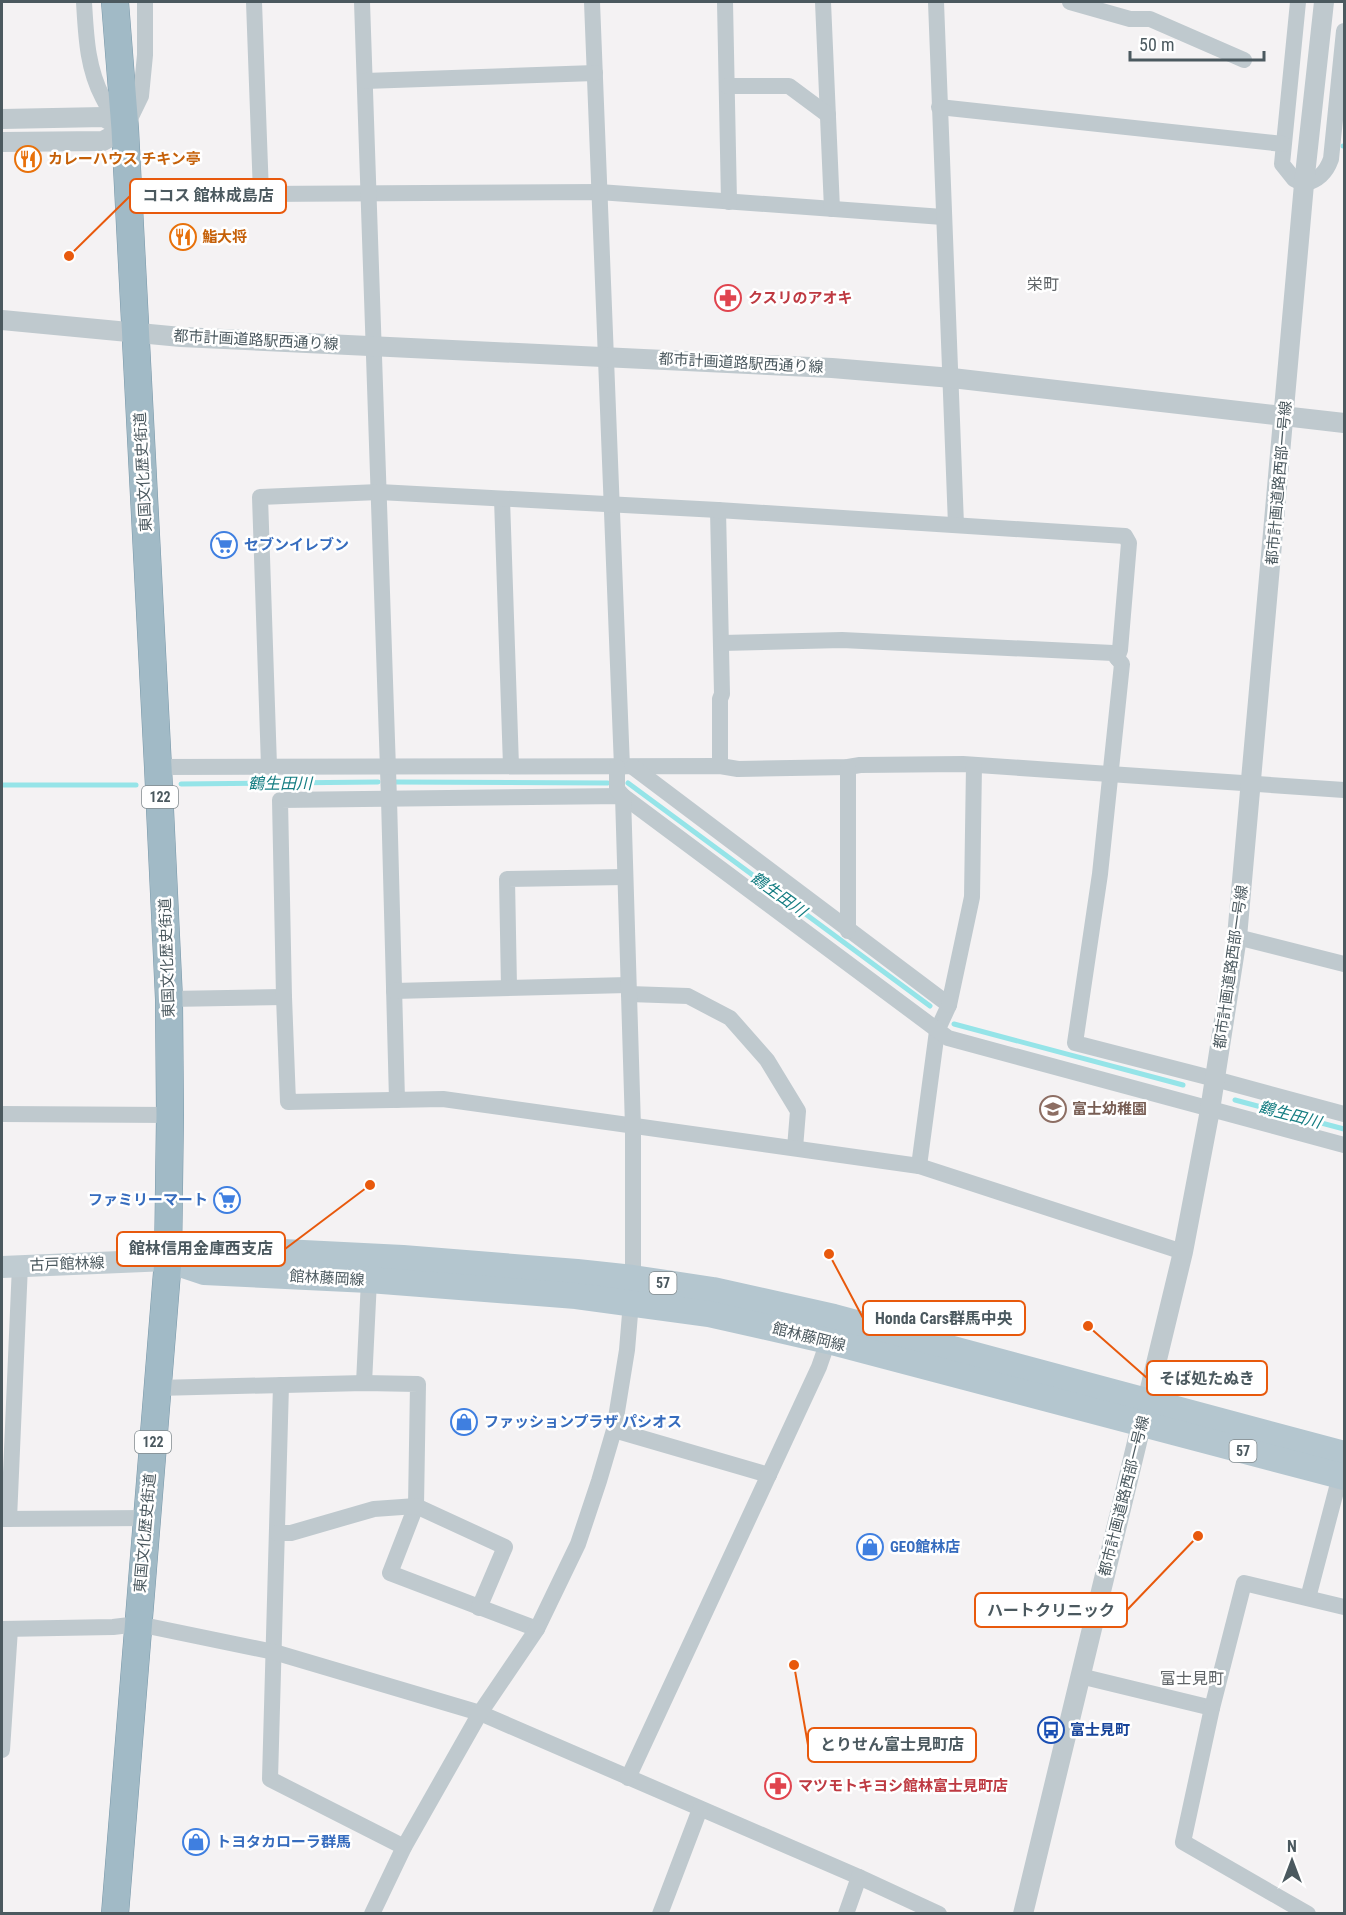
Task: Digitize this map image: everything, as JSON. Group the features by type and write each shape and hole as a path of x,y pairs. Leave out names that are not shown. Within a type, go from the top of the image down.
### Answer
{"highway":[{"name":"東国文化歴史街道","path":"115,2 136,334 159,767 169,999 170,1115 168,1260 115,1914"}],"main road":[{"name":"館林藤岡線","path":"168,1260 206,1248 492,1264 633,1278 713,1290 834,1317 1144,1413 1343,1469"},
{"name":"古戸館林線","path":"11,1266 168,1260"},
{"name":"館林藤岡線","path":"168,1260 204,1272 369,1280 576,1296 709,1314 1144,1413"}],"street":[{"path":"84,2 87,48 93,73 103,99 124,129"},
{"path":"2,142 103,141 124,129 141,96 145,55 145,2"},
{"path":"254,2 261,194 599,192 943,217"},
{"path":"362,2 397,1100"},
{"path":"592,2 611,506 624,767 617,789 623,796 948,1038 1344,1145"},
{"path":"725,2 729,202"},
{"path":"823,2 832,209"},
{"path":"936,2 956,525"},
{"path":"1070,2 1130,19 1150,19 1244,60"},
{"path":"1298,2 1282,164 1294,179 1304,184 1317,180 1328,167 1331,159 1344,31"},
{"name":"都市計画道路西部一号線","path":"1023,1914 1183,1252 1210,1110 1238,937 1304,184 1324,2"},
{"path":"365,81 595,74"},
{"path":"727,86 789,86 828,115"},
{"path":"939,107 1283,144"},
{"path":"2,119 104,117 124,129"},
{"name":"都市計画道路駅西通り線","path":"2,320 136,334 832,368 952,378 1344,423"},
{"path":"269,766 260,497 379,492 718,510 1125,536 1128,543 1120,650 1117,658"},
{"path":"502,500 510,766"},
{"path":"718,510 722,643 720,766"},
{"path":"722,643 842,640 1113,653 1122,664 1100,874 1075,1044 1344,1114"},
{"path":"159,767 720,766 738,769 860,765 974,765 1344,790"},
{"path":"919,1166 937,1031 949,1005 972,897 974,765"},
{"path":"624,767 949,1005"},
{"path":"848,767 848,931"},
{"path":"623,796 280,800 288,1102 443,1099 919,1166 1183,1252"},
{"path":"372,1914 404,1847 480,1713 537,1629 578,1544 614,1430 627,1350 633,1278 633,1127 623,796"},
{"path":"509,987 507,879 625,877"},
{"path":"1238,937 1344,964"},
{"path":"394,991 509,987 628,989 688,996 730,1018 767,1060 798,1111 795,1148"},
{"path":"169,999 284,998"},
{"path":"2,1114 170,1115"},
{"path":"11,1266 5,1519 147,1518"},
{"path":"364,1383 369,1280"},
{"path":"628,1778 819,1367 828,1341"},
{"path":"157,1388 364,1383 418,1384 416,1506 390,1573 537,1629"},
{"path":"281,1385 270,1779 404,1847"},
{"path":"614,1430 769,1475"},
{"path":"1308,1598 1343,1469"},
{"path":"277,1533 291,1533 374,1509 416,1506 506,1547 479,1608"},
{"path":"1303,1912 1184,1842 1212,1708 1244,1583 1344,1607"},
{"path":"2,1750 6,1629 113,1627 138,1624 274,1652 480,1713 859,1877 939,1914"},
{"path":"1080,1676 1212,1708"},
{"path":"660,1914 700,1809"},
{"path":"846,1914 859,1877"}],"waterway":[{"name":"鶴生田川","path":"181,784 378,782"},
{"name":"鶴生田川","path":"395,782 608,783"},
{"name":"鶴生田川","path":"628,783 930,1006"},
{"name":"鶴生田川","path":"2,785 136,785"},
{"name":"鶴生田川","path":"954,1024 1183,1085"},
{"name":"鶴生田川","path":"1235,1100 1344,1129"}],"place":[{"name":"カレーハウス チキン亭","path":"28,159"},
{"name":"鮨大将","path":"183,237"},
{"name":"ココス 館林成島店","path":"69,256"},
{"name":"クスリのアオキ","path":"728,298"},
{"name":"セブンイレブン","path":"224,545"},
{"name":"富士幼稚園","path":"1053,1109"},
{"name":"館林信用金庫西支店","path":"370,1185"},
{"name":"ファミリーマート","path":"227,1200"},
{"name":"Honda Cars群馬中央","path":"829,1254"},
{"name":"そば処たぬき","path":"1088,1326"},
{"name":"ファッションプラザ パシオス","path":"464,1422"},
{"name":"ハートクリニック","path":"1198,1536"},
{"name":"GEO館林店","path":"870,1547"},
{"name":"とりせん富士見町店","path":"794,1665"},
{"name":"富士見町","path":"1051,1730"},
{"name":"マツモトキヨシ館林富士見町店","path":"778,1786"},
{"name":"トヨタカローラ群馬","path":"196,1842"}],"district":[{"name":"栄町","path":"1043,284"},
{"name":"富士見町","path":"1192,1678"}]}
